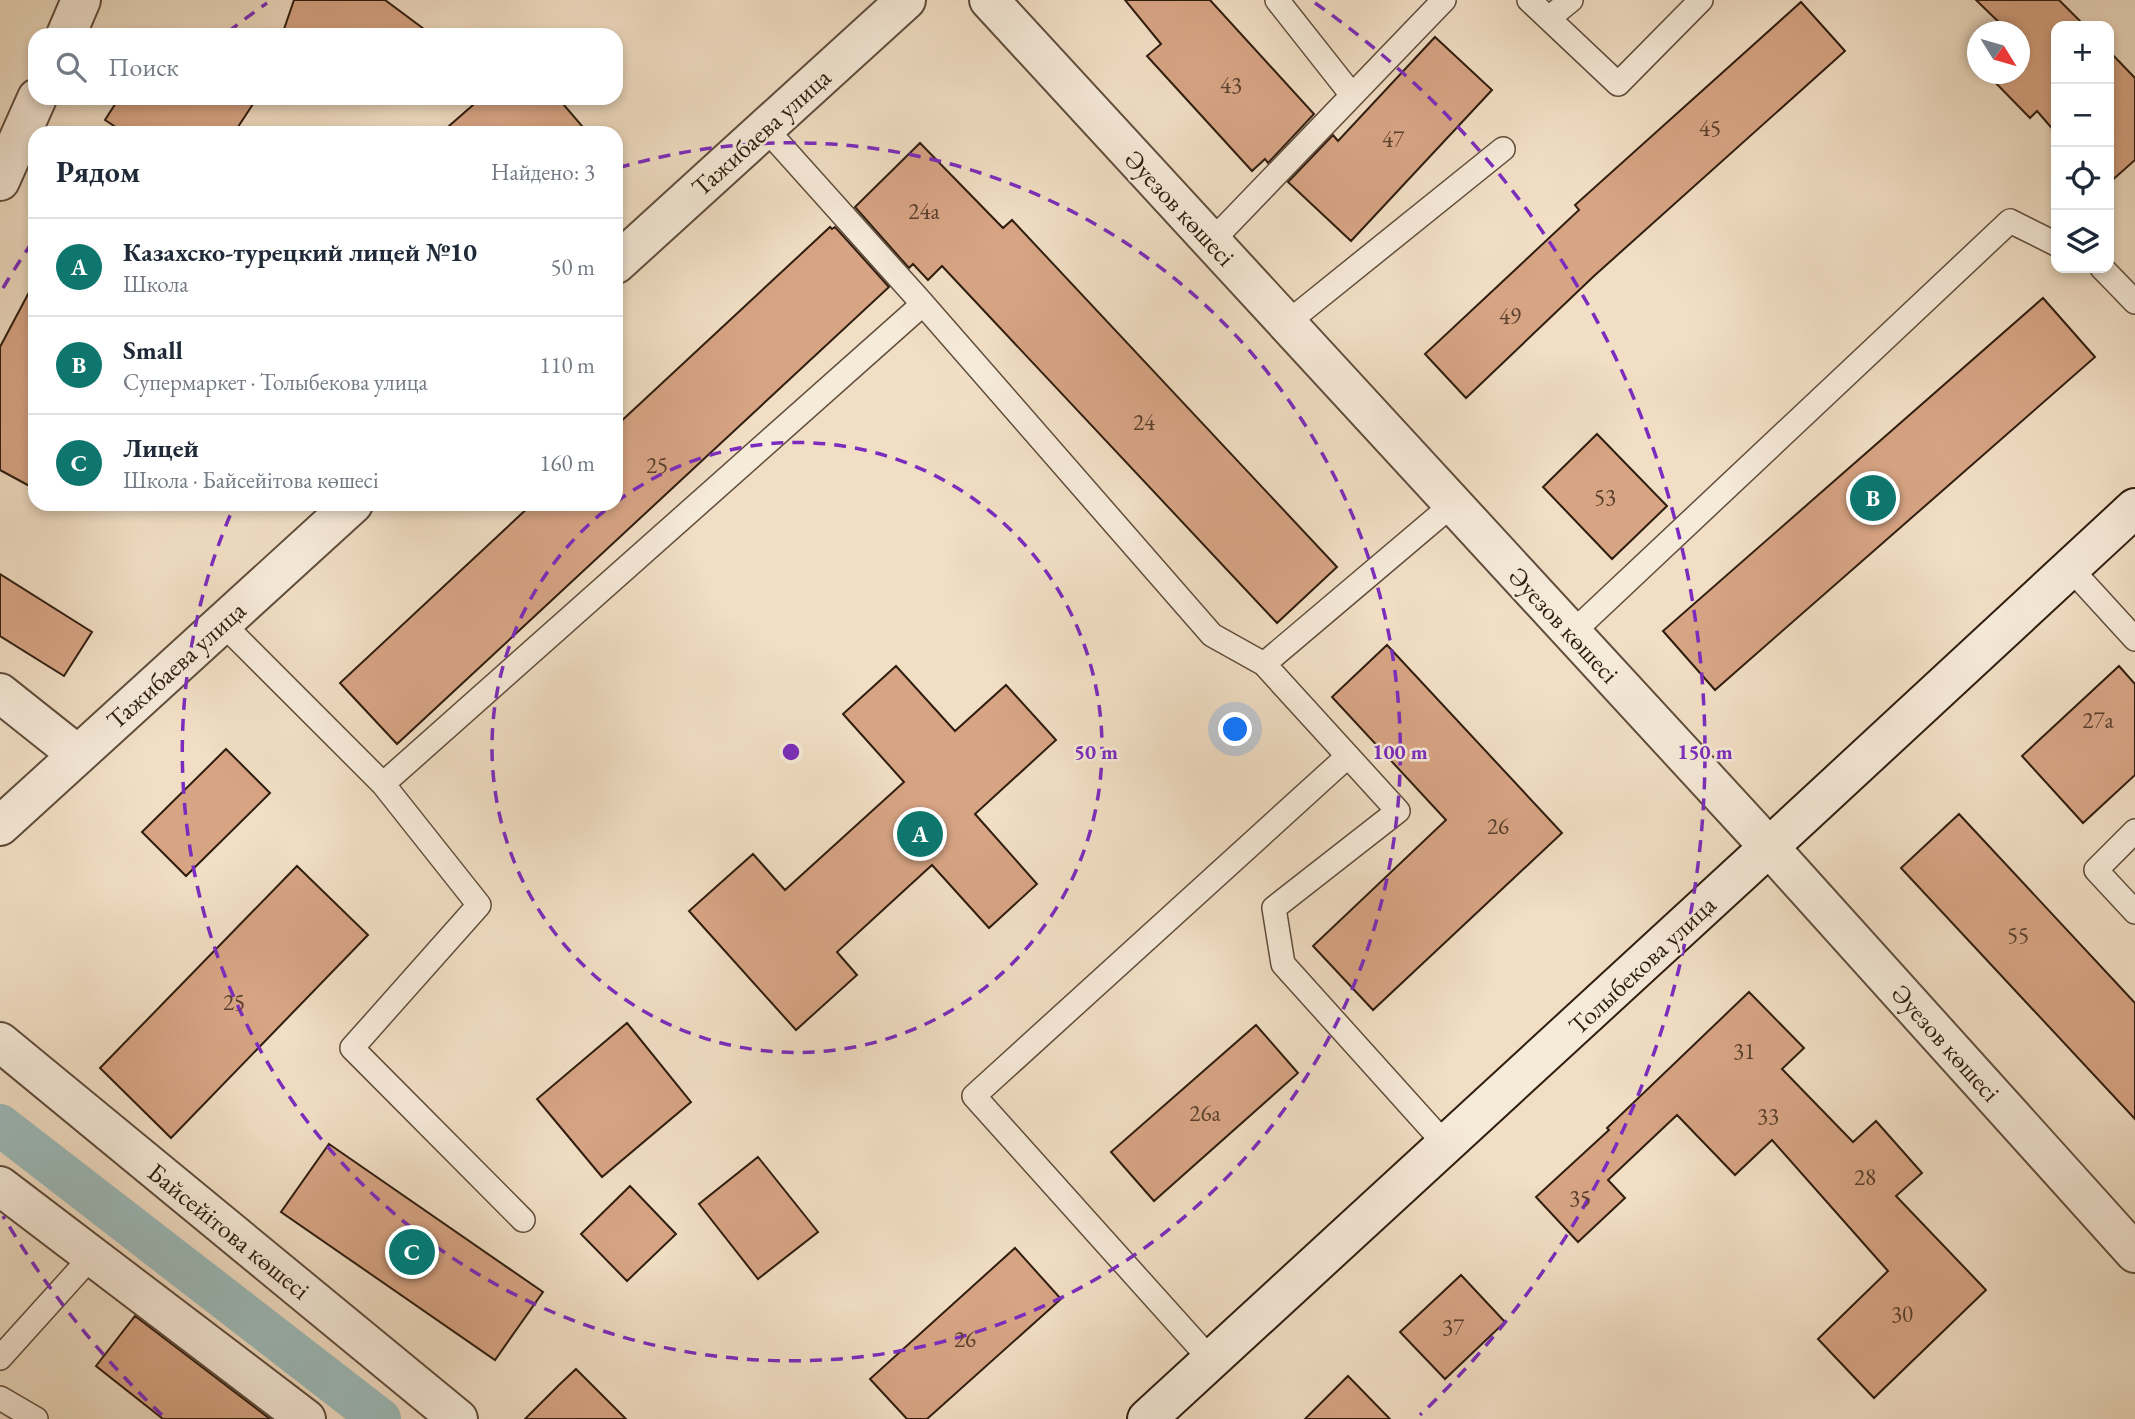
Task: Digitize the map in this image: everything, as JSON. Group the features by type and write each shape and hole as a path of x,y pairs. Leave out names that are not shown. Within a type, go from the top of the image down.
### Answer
{"street":[{"path":"69,28 81,0"},
{"name":"Тажибаева улица","path":"623,258 906,0"},
{"name":"Әуезов көшесі","path":"989,0 1769,847 2135,1253"},
{"path":"0,181 34,105"},
{"name":"Толыбекова улица","path":"1147,1419 2135,508"},
{"name":"Тажибаева улица","path":"0,826 345,511"},
{"path":"0,693 78,755"},
{"name":"Байсейітова көшесі","path":"0,1042 458,1419"},
{"path":"0,1186 306,1419"}],"lane":[{"path":"1277,0 1352,95"},
{"path":"1211,242 1444,0"},
{"path":"1529,0 1618,84 1701,0"},
{"path":"1549,18 1571,0"},
{"path":"765,128 923,304 1212,635 1264,664 1398,811 1274,908 1283,964 1446,1145"},
{"path":"1287,323 1503,149"},
{"path":"1572,633 2010,221 2051,242"},
{"path":"2107,273 2135,302"},
{"path":"383,784 923,304"},
{"path":"1264,664 1454,505"},
{"path":"2070,568 2135,639"},
{"path":"222,623 383,784 479,905 352,1048 523,1220"},
{"path":"1211,1360 974,1096 1348,756"},
{"path":"2135,831 2096,870 2135,912"},
{"path":"0,1358 92,1256"},
{"path":"0,1398 36,1419"}],"building":[{"path":"294,0 385,0 423,28 284,28"},
{"path":"1125,0 1210,0 1314,114 1268,163 1265,159 1252,171 1147,56 1161,44"},
{"path":"1976,0 2059,0 2080,21 2051,21 2051,127 2037,111 2030,118 1997,84 2030,84 2030,21 1998,21"},
{"path":"1801,2 1845,51 1594,276 1466,398 1425,354 1579,210 1575,205"},
{"path":"1435,37 1492,90 1351,241 1288,182 1333,135 1338,141"},
{"path":"2114,56 2135,78 2135,160 2114,179"},
{"path":"115,105 252,105 239,126 114,126 105,120"},
{"path":"473,105 564,105 582,126 449,126"},
{"path":"920,143 1003,228 1012,220 1337,567 1277,623 942,266 928,280 913,264 909,268 855,207"},
{"path":"830,227 835,227 889,287 397,744 340,683 524,511 623,511 623,419"},
{"path":"28,294 28,485 0,470 0,347"},
{"path":"2043,298 2095,357 1715,690 1663,631"},
{"path":"1597,434 1667,506 1612,559 1543,487"},
{"path":"0,574 92,632 64,676 0,636"},
{"path":"1387,645 1562,833 1373,1010 1313,946 1446,820 1332,697"},
{"path":"896,666 955,731 1006,685 1056,740 975,814 1037,884 989,928 932,865 837,952 857,975 796,1030 689,911 753,854 785,890 904,782 843,714"},
{"path":"2119,666 2135,684 2135,775 2083,823 2022,756"},
{"path":"226,749 270,793 186,876 142,832"},
{"path":"1959,814 2135,1003 2135,1119 1901,868"},
{"path":"297,866 368,935 171,1138 100,1068"},
{"path":"1749,992 1804,1048 1782,1069 1853,1142 1876,1121 1922,1173 1896,1196 1986,1290 1874,1398 1818,1339 1888,1271 1772,1140 1735,1175 1677,1115 1608,1180 1625,1198 1578,1242 1536,1197 1609,1130 1607,1128"},
{"path":"627,1023 691,1102 602,1177 537,1099"},
{"path":"1256,1025 1298,1073 1154,1201 1111,1152"},
{"path":"329,1144 543,1292 495,1360 281,1212"},
{"path":"758,1157 818,1232 758,1279 699,1204"},
{"path":"630,1186 676,1234 627,1281 581,1234"},
{"path":"1015,1248 1061,1299 927,1419 907,1419 870,1379"},
{"path":"1461,1275 1505,1322 1445,1379 1400,1332"},
{"path":"135,1316 270,1419 163,1419 96,1366"},
{"path":"576,1369 626,1419 525,1419 559,1385"},
{"path":"1348,1376 1390,1419 1305,1419"}],"waterway":[{"path":"0,1125 380,1419"}],"place":[{"name":"Small","path":"1873,498"},
{"name":"Казахско-турецкий лицей №10","path":"920,834"},
{"name":"Лицей","path":"412,1252"}]}
